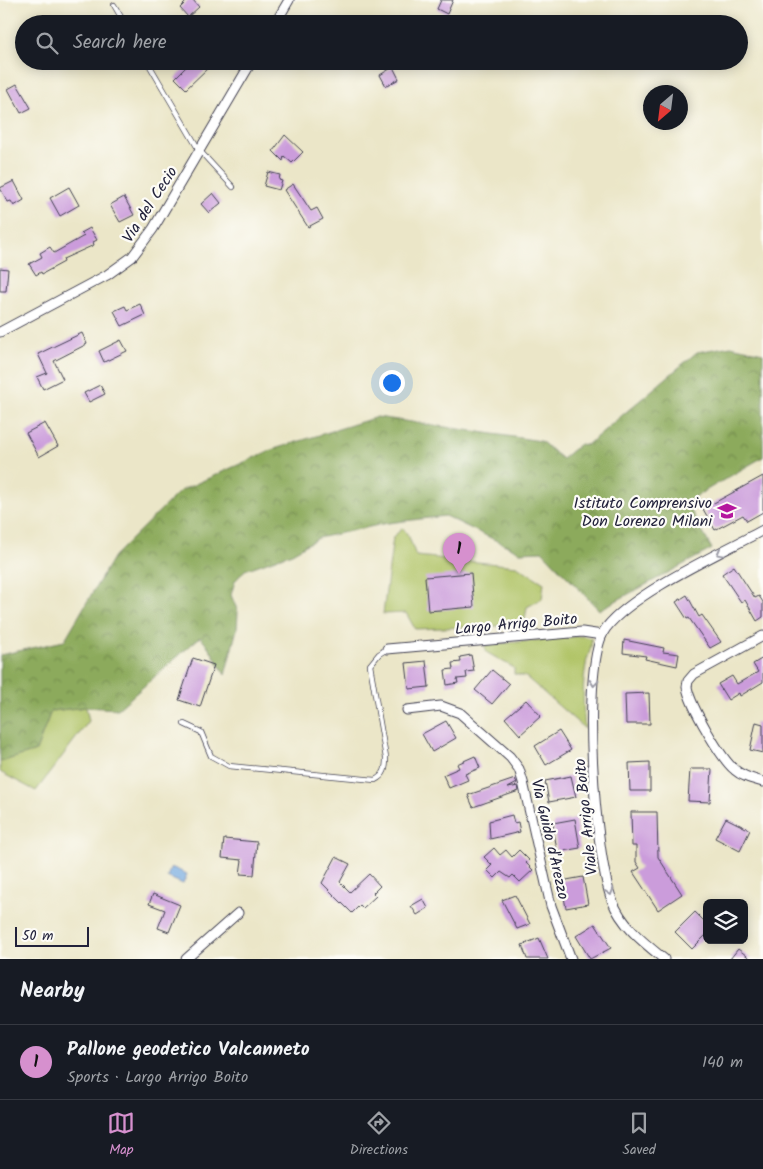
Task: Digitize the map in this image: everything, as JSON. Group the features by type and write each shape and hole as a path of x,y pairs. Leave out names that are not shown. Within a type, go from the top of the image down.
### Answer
{"street":[{"path":"280,15 289,0"},
{"name":"Via del Cecio","path":"0,332 107,275 129,260 153,229 247,70"},
{"path":"602,635 615,618 654,590 763,530"},
{"name":"Largo Arrigo Boito","path":"386,649 582,632 602,635"},
{"name":"Viale Arrigo Boito","path":"602,635 593,691 592,740 597,828 601,856 610,896 617,912 629,927 664,959"},
{"path":"763,636 694,674 688,681 687,687 718,750 726,762 741,775 763,782"},
{"name":"Via Guido d'Arezzo","path":"407,710 438,706 454,709 518,766 552,911 571,959"},
{"path":"186,959 238,914"}],"lane":[{"path":"114,5 120,15"},
{"path":"152,70 200,150 233,187"},
{"path":"184,724 202,732 211,756 228,766 376,780 382,777 386,768 386,758 370,665 386,649"}],"green space":[{"path":"731,346 763,353 763,457 686,502 712,549 599,610 542,551 520,552 445,516 388,523 318,538 292,553 245,570 235,581 231,595 238,612 237,629 225,675 210,649 200,637 118,709 86,707 51,711 36,751 0,762 0,655 64,641 114,556 180,491 271,450 377,417 541,441 562,459 580,444 587,445 697,352"},
{"path":"403,528 409,537 416,556 517,566 544,583 542,599 527,607 524,625 415,629 406,613 383,614 393,537"},
{"path":"582,636 591,638 591,648 584,681 585,729 526,677 514,674 514,668 486,652 485,645"},
{"path":"86,707 89,721 36,791 0,772 0,762 36,751 51,711"}],"water":[{"path":"171,867 187,874 183,884 167,877"}],"building":[{"path":"188,0 193,0 199,7 190,15 186,15 180,8"},
{"path":"441,0 453,0 447,14 437,9"},
{"path":"183,70 206,70 186,89 175,78"},
{"path":"388,70 394,70 399,79 386,86 380,75"},
{"path":"17,84 31,108 21,113 8,89"},
{"path":"285,135 303,152 292,163 284,156 283,161 273,151"},
{"path":"268,172 280,175 279,180 282,181 279,190 264,186"},
{"path":"14,181 24,200 14,206 11,201 8,202 0,188"},
{"path":"293,184 311,211 317,208 323,219 308,227 284,190"},
{"path":"69,187 79,205 60,216 50,198"},
{"path":"213,193 221,203 209,213 201,204"},
{"path":"124,197 134,215 120,222 110,205"},
{"path":"90,228 97,240 93,242 94,245 63,259 64,262 42,274 41,272 36,275 29,264 42,257 40,253 50,247 54,253 84,236 81,233"},
{"path":"0,268 8,269 6,291 0,291"},
{"path":"140,304 145,315 122,326 114,311 125,306 127,310"},
{"path":"82,333 87,344 54,361 63,379 43,389 37,377 47,373 38,354"},
{"path":"121,340 127,351 104,362 99,351"},
{"path":"100,385 105,394 89,402 84,393"},
{"path":"45,423 58,446 39,457 26,433"},
{"path":"763,476 763,512 747,521 743,515 715,530 703,509"},
{"path":"734,566 755,598 759,596 763,602 763,617 757,621 745,600 741,602 722,574"},
{"path":"471,573 474,607 428,611 425,577"},
{"path":"687,595 699,617 702,615 721,642 710,648 689,618 687,619 676,602"},
{"path":"624,640 664,648 663,652 679,654 677,666 645,659 646,656 623,653"},
{"path":"471,655 474,671 466,672 467,678 457,679 458,683 447,685 445,670 453,669 452,663 461,662 460,657"},
{"path":"193,658 214,665 200,707 179,700"},
{"path":"763,658 763,682 740,696 739,693 728,700 718,684 732,676 737,684 758,672 753,664"},
{"path":"426,661 429,687 409,689 406,663"},
{"path":"492,670 509,684 492,704 475,690"},
{"path":"649,693 650,724 626,724 625,694"},
{"path":"526,700 541,716 520,735 505,718"},
{"path":"446,721 456,738 432,752 422,734"},
{"path":"756,722 763,724 763,753 750,750"},
{"path":"559,731 571,750 546,765 535,746"},
{"path":"475,756 480,768 465,774 468,780 449,788 443,775 459,768 457,764"},
{"path":"650,762 650,791 630,791 629,763"},
{"path":"690,769 712,769 710,802 688,801"},
{"path":"571,776 576,797 549,802 545,781"},
{"path":"515,779 517,783 508,788 518,786 519,791 473,807 468,795"},
{"path":"631,812 657,812 658,857 682,894 658,910 633,872 640,868 636,862 636,846 632,846"},
{"path":"512,815 514,823 518,822 520,832 490,839 489,821"},
{"path":"726,818 750,830 740,851 715,838"},
{"path":"575,819 580,848 557,852 553,823"},
{"path":"224,839 257,842 254,875 240,874 242,860 222,858"},
{"path":"494,848 500,855 506,850 512,857 519,850 529,860 526,863 533,870 520,882 513,875 510,878 501,872 495,878 487,870 492,865 484,857"},
{"path":"336,857 350,864 340,882 350,892 369,874 380,886 373,893 376,896 363,908 360,905 352,913 322,883"},
{"path":"583,877 588,904 566,908 561,881"},
{"path":"153,894 180,905 169,932 158,928 165,910 149,904"},
{"path":"515,895 530,924 517,929 502,900"},
{"path":"423,899 428,908 417,915 411,906"},
{"path":"695,912 703,920 703,938 692,949 675,932"},
{"path":"595,924 611,948 590,959 576,936"},
{"path":"539,938 548,959 527,959 522,945"},
{"path":"738,949 751,959 730,959"}],"place":[{"name":"Istituto Comprensivo Don Lorenzo Milani","path":"727,511"},
{"name":"Pallone geodetico Valcanneto","path":"459,574"}]}
